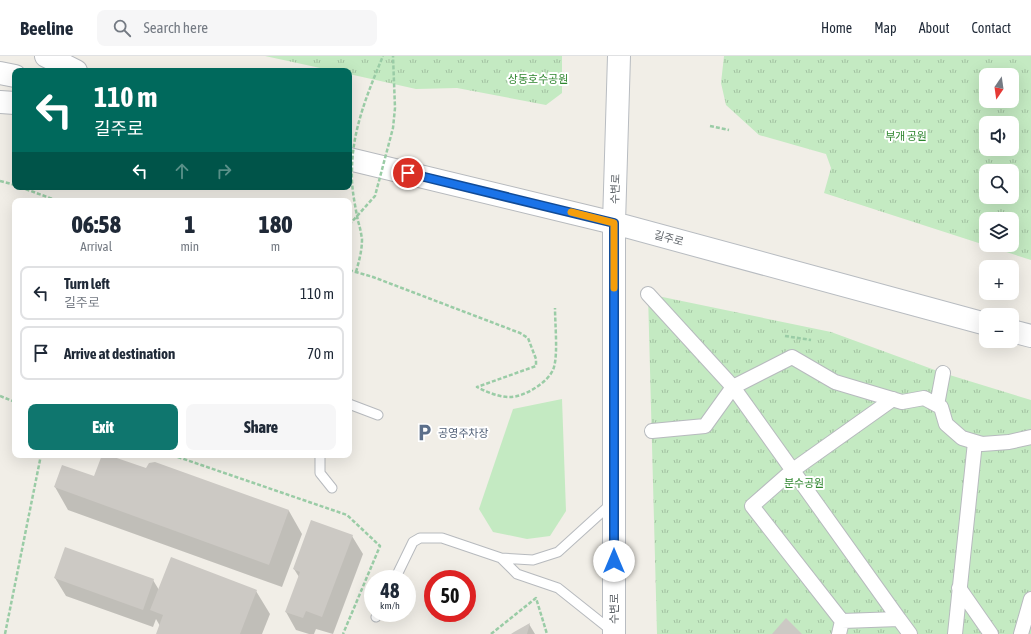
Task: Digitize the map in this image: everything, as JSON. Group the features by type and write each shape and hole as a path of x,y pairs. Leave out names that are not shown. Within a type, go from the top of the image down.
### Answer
{"main road":[{"path":"46,56 70,68"},
{"name":"수변로","path":"614,634 614,223 619,56"},
{"path":"0,73 12,75"},
{"path":"0,102 12,103"},
{"name":"길주로","path":"352,160 614,223 979,322"},
{"path":"1019,333 1031,336"}],"street":[{"path":"648,294 733,387 910,634"},
{"path":"652,431 705,426 733,387 792,357 835,382 902,402 924,398 941,407 946,424 962,438 982,444 1009,442 1031,437"},
{"path":"937,405 943,373"},
{"path":"893,400 792,470 752,506 840,627 899,620"},
{"path":"955,634 974,442"},
{"path":"959,588 991,634"},
{"path":"1021,634 1031,599"}],"lane":[{"path":"352,405 378,415"},
{"path":"320,458 320,473 332,488"},
{"path":"399,570 413,542 420,538 442,538 501,558 533,560 558,552 614,501"},
{"path":"501,558 517,574 558,588 614,634"}],"path":[{"path":"356,272 360,257 362,239 357,215 352,170 355,144 358,125 364,105 384,56"},
{"path":"352,221 375,196 393,128 396,108 393,56"},
{"path":"710,126 729,130"},
{"path":"0,181 12,185"},
{"path":"28,190 50,198"},
{"path":"352,271 373,277 520,333 528,338 536,359 536,366 477,388 496,395 511,397 532,390 548,380 554,368 556,347 555,308"},
{"path":"785,336 811,340"},
{"path":"0,396 12,401"},
{"path":"5,634 40,458"},
{"path":"181,458 347,515 380,546 343,634"},
{"path":"491,634 536,598 547,634"}],"green space":[{"name":"상동호수공원","path":"265,56 562,56 562,93 546,105 457,88 416,89 352,75 352,68 320,68"},
{"name":"부개 공원","path":"724,56 1031,56 1031,260 1006,252 1019,252 1019,212 979,212 979,243 824,193 831,168 826,154 759,135 726,105 721,83"},
{"name":"분수공원","path":"648,294 831,332 943,373 1031,400 1031,634 657,634"},
{"path":"562,399 566,511 550,536 527,539 493,532 479,509 513,409"}],"building":[{"path":"101,458 117,458 146,468 149,463 155,462 289,510 269,565 54,487 62,465 94,476"},
{"path":"311,520 353,535 322,617 306,611 303,618 285,612 300,572 293,569"},
{"path":"65,547 154,579 143,610 54,578"},
{"path":"171,557 257,590 240,634 156,634 163,615 150,610"},
{"path":"786,618 802,634 772,634"},
{"path":"530,623 527,634 511,634 514,632"}],"slow traffic":[{"path":"571,212 614,223 614,288"}],"place":[{"name":"공영주차장","path":"425,433"}],"route":[{"path":"408,173 614,223 614,561"}]}
